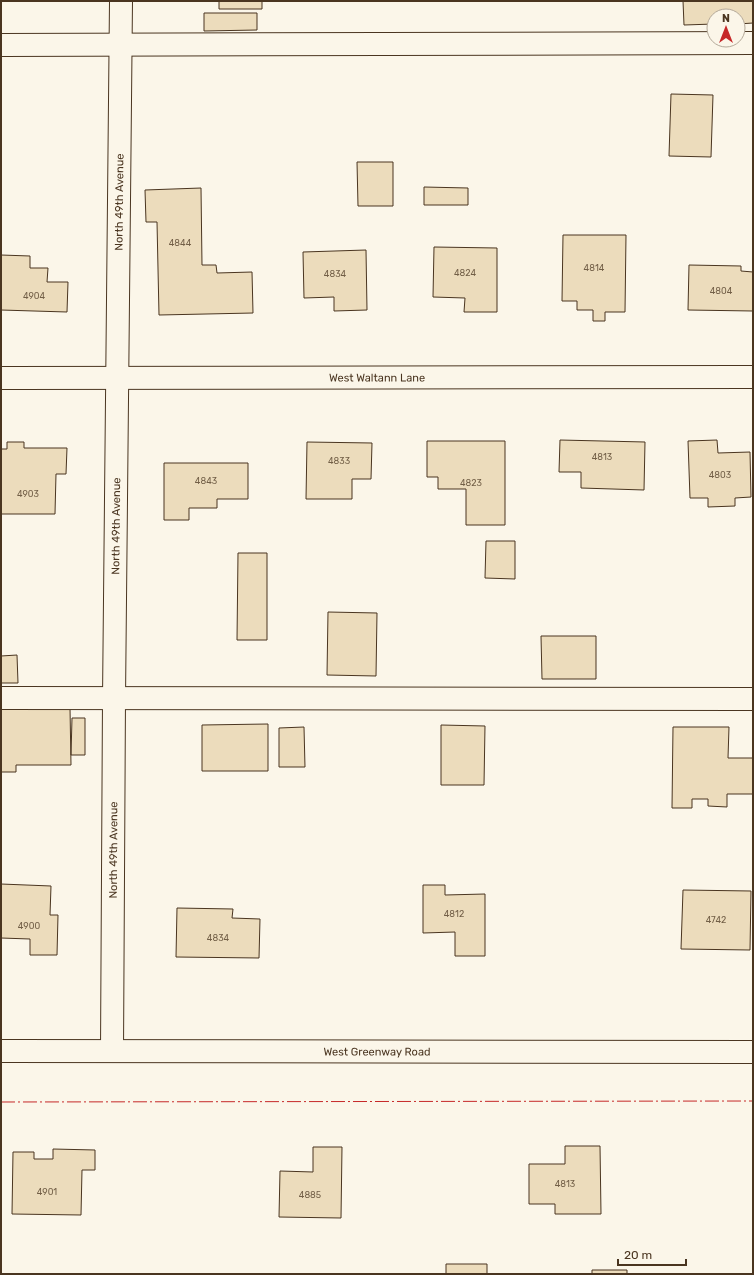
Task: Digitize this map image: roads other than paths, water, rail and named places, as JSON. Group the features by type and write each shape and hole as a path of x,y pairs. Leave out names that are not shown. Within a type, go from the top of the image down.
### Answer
{"street":[{"name":"North 49th Avenue","path":"112,1051 121,1"},
{"path":"1,45 753,43"},
{"name":"West Waltann Lane","path":"1,378 753,377"},
{"path":"1,698 753,699"},
{"name":"West Greenway Road","path":"1,1051 753,1052"}]}
